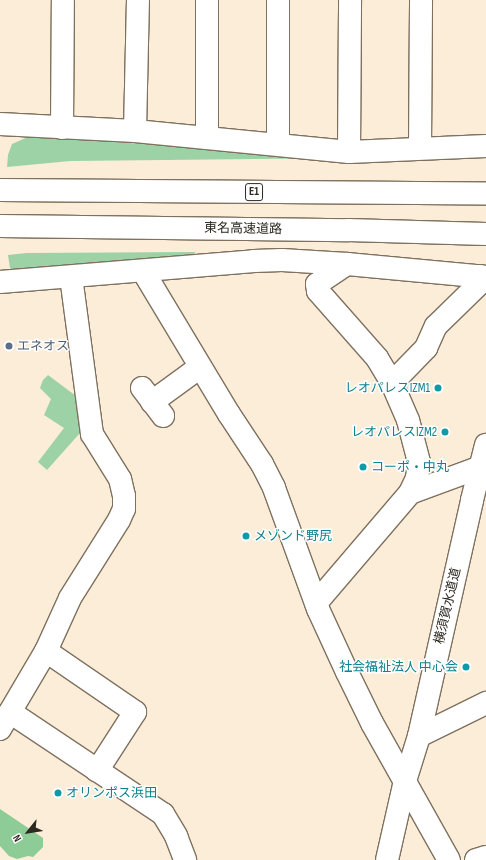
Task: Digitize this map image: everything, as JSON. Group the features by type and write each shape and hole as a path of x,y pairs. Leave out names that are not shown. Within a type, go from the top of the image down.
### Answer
{"main road":[{"path":"62,128 63,0"},
{"path":"135,131 138,0"},
{"path":"207,0 207,138"},
{"path":"278,0 278,144"},
{"path":"349,152 350,0"},
{"path":"420,148 421,0"},
{"path":"0,124 135,131 349,152 486,146"},
{"name":"E1","path":"0,190 486,193"},
{"name":"東名高速道路","path":"0,226 348,230 486,234"},
{"path":"0,282 282,260 347,264 483,277 480,283 436,326 426,348 392,384"},
{"path":"316,603 410,493 417,478 419,462 408,420 392,384 377,358 318,291 316,284 347,264"},
{"path":"143,271 200,367 262,464 274,488 316,603 360,697 449,860"},
{"path":"71,277 92,434 120,479 124,496 124,509 119,520 70,598 46,651 5,720 97,771 163,814 176,836 184,860"},
{"path":"152,402 200,367"},
{"name":"横須賀水道道","path":"387,860 405,781 419,736 472,500 483,466 486,445"},
{"path":"410,493 483,466"},
{"path":"46,651 135,712 97,771"},
{"path":"419,736 486,703"},
{"path":"476,860 486,857"}],"green space":[{"path":"30,136 338,158 70,161 7,167 8,155 12,144"},
{"path":"195,252 194,259 15,273 10,268 8,255 27,253"},
{"path":"48,375 76,396 80,433 47,470 38,462 64,428 44,415 51,399 40,388 43,380"},
{"path":"0,809 43,838 43,847 33,857 28,856 17,859 9,856 0,846"}],"place":[{"name":"エネオス","path":"9,346"},
{"name":"レオパレスIZM1","path":"438,388"},
{"name":"レオパレスIZM2","path":"445,432"},
{"name":"コーポ・中丸","path":"363,467"},
{"name":"メゾンド野尻","path":"246,536"},
{"name":"社会福祉法人 中心会","path":"466,667"},
{"name":"オリンポス浜田","path":"58,793"}]}
